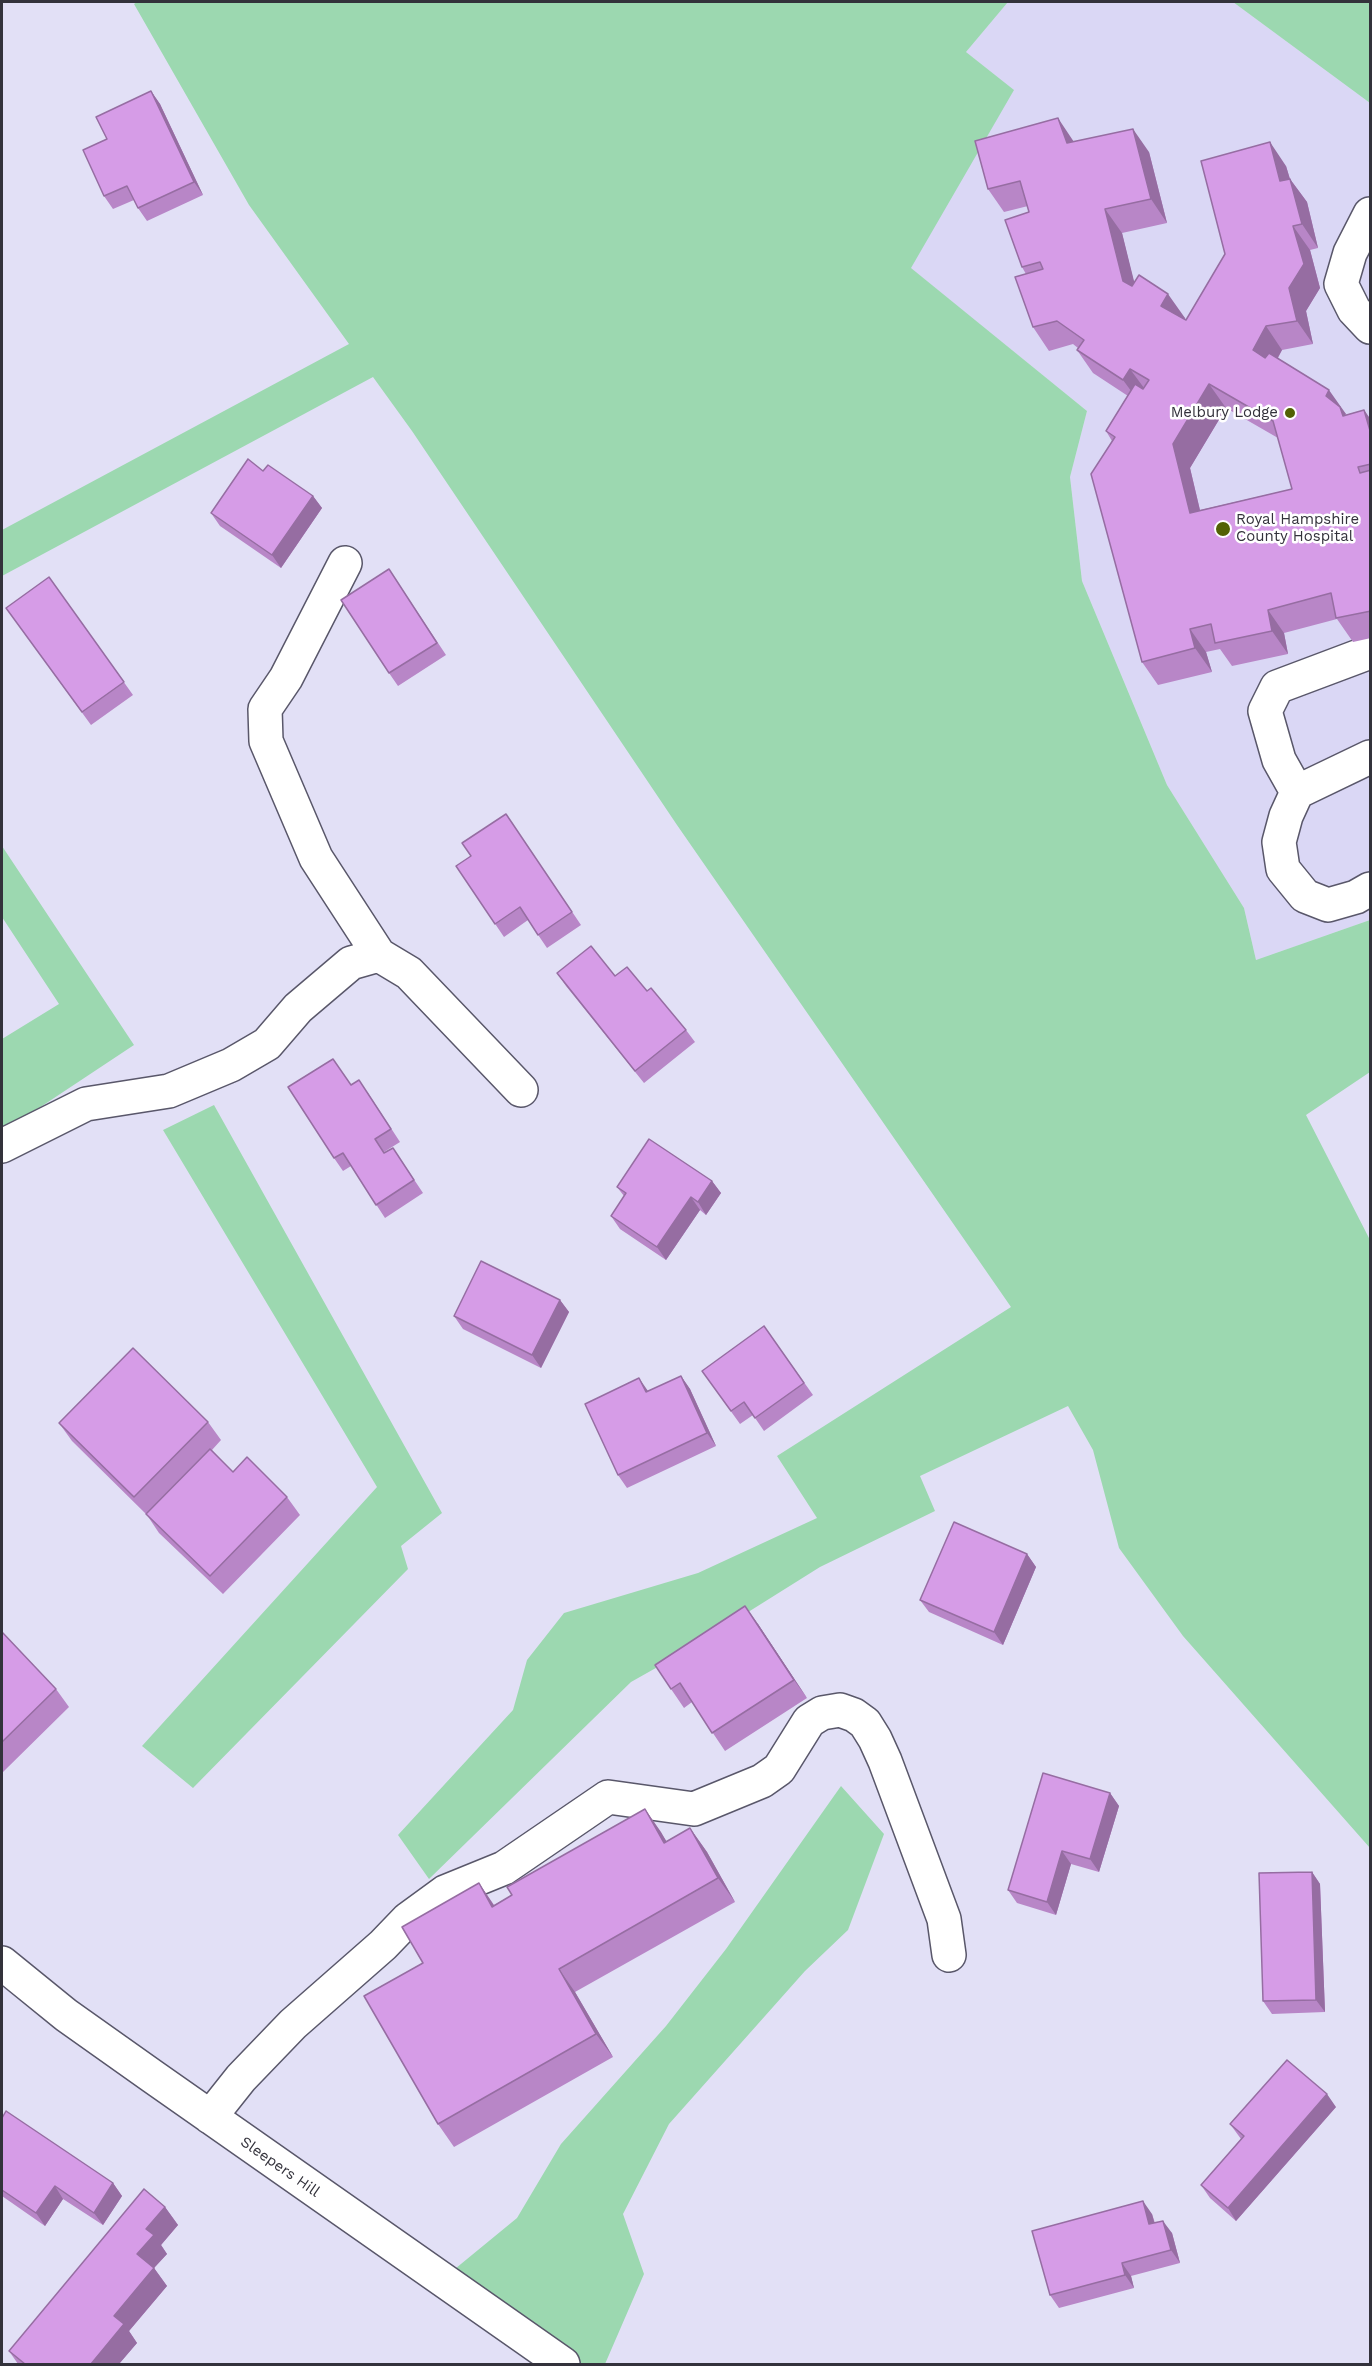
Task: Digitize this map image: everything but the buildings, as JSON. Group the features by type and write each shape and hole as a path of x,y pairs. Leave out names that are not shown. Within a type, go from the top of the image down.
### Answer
{"street":[{"path":"1371,214 1350,253 1341,284 1354,310 1371,327"},
{"path":"345,563 297,658 265,708 266,741 316,858 379,956 409,973 521,1090"},
{"path":"1297,792 1279,760 1265,711 1277,687 1371,652"},
{"path":"1371,757 1297,792 1286,816 1279,842 1283,869 1305,896 1328,904 1356,897 1371,889"},
{"path":"2,1146 86,1104 169,1091 231,1065 267,1044 298,1008 351,963 379,956"},
{"path":"210,2117 241,2078 293,2024 383,1945 408,1919 445,1892 504,1868 608,1797 694,1809 762,1780 779,1769 809,1721 822,1713 840,1710 854,1715 865,1723 874,1739 885,1761 944,1919 949,1955"},
{"name":"Sleepers Hill","path":"2,1963 66,2015 456,2292 563,2364"}],"shaded area":[{"name":"Royal Hampshire County Hospital","path":"1008,2 1233,2 1370,103 1370,920 1256,960 1244,908 1167,785 1082,581 1070,477 1087,411 910,268 1013,90 966,52"}],"green space":[{"path":"137,2 1008,2 966,52 1014,90 911,268 1087,411 1070,477 1082,581 1167,785 1244,908 1256,960 1370,920 1370,1072 1306,1115 1370,1240 1370,1848 1183,1636 1119,1548 1093,1450 1068,1406 920,1476 935,1511 820,1567 686,1651 631,1682 429,1879 398,1835 513,1710 527,1660 564,1613 698,1573 817,1518 777,1456 1011,1307 677,825 412,431 373,377 2,576 2,530 349,344 249,205 134,4"},
{"path":"1233,2 1370,2 1370,103"},
{"path":"2,846 134,1045 42,1106 2,1129 2,1039 59,1004 2,917"},
{"path":"214,1105 442,1513 401,1546 408,1569 193,1788 142,1746 377,1487 163,1130"},
{"path":"841,1786 884,1834 848,1930 805,1971 669,2124 623,2214 644,2274 605,2364 582,2364 450,2273 517,2218 561,2144 666,2026 726,1949"}],"place":[{"name":"Melbury Lodge","path":"1290,413"},
{"name":"Royal Hampshire County Hospital","path":"1223,529"}]}
